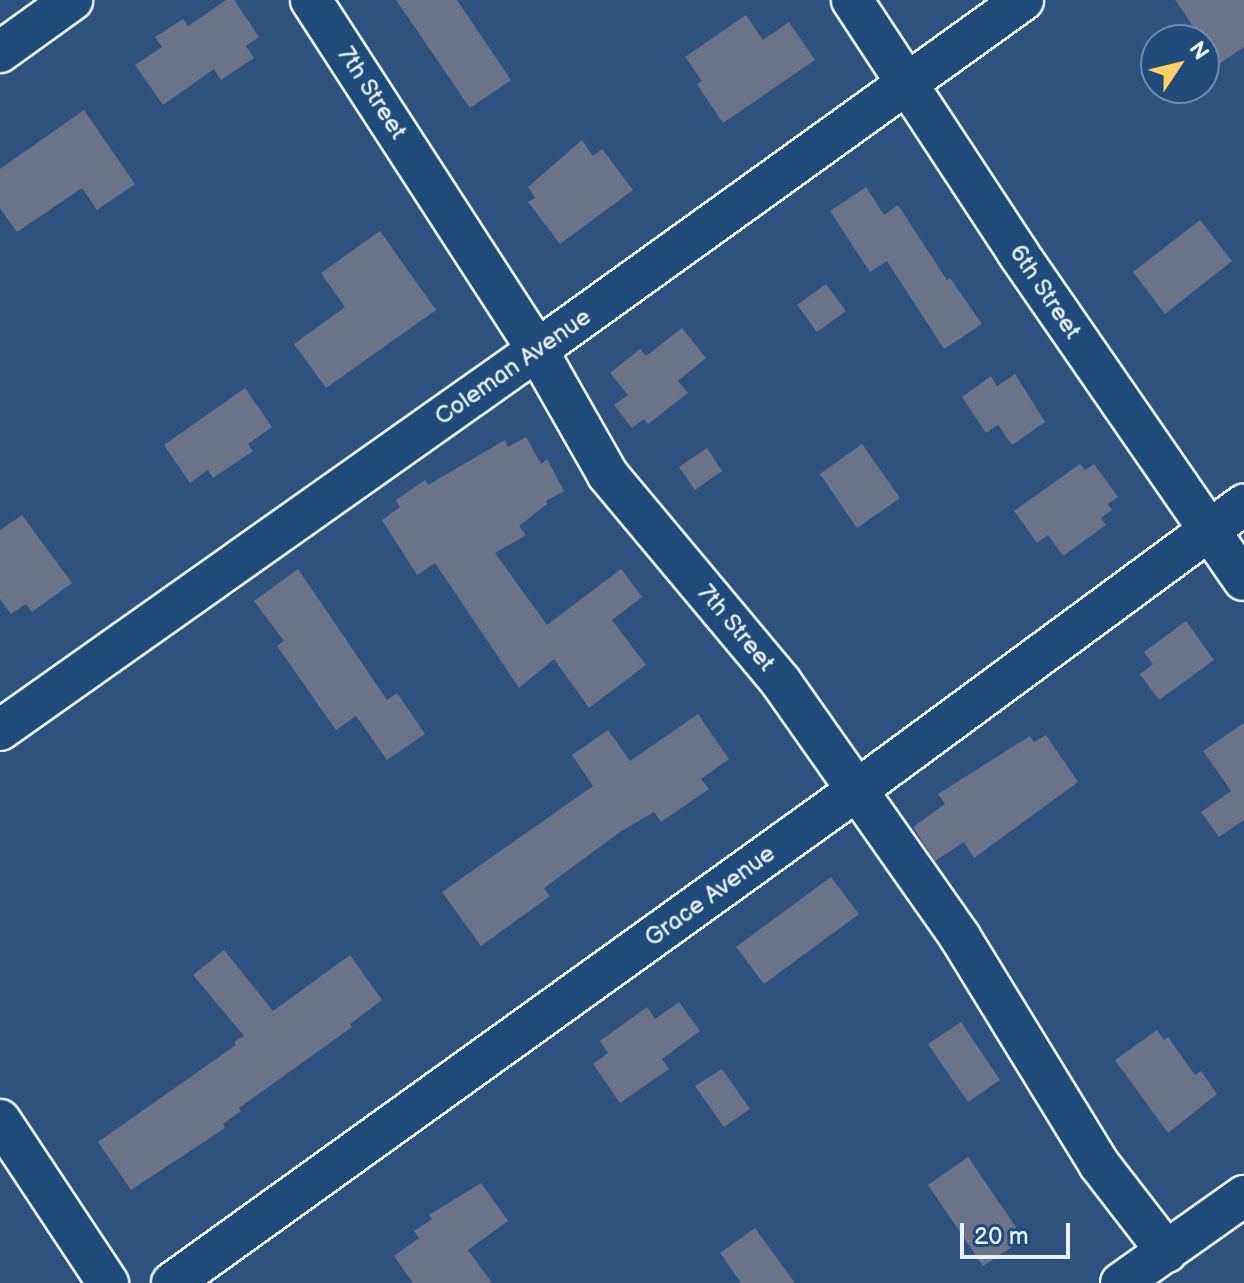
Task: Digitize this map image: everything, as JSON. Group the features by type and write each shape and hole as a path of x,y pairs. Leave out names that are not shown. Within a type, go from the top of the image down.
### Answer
{"street":[{"path":"0,52 72,0"},
{"name":"7th Street","path":"311,0 537,350 608,475 781,682 960,937 1099,1164 1167,1252"},
{"name":"6th Street","path":"852,0 1018,253 1244,580"},
{"name":"Coleman Avenue","path":"0,730 537,350 1023,0"},
{"name":"Grace Avenue","path":"172,1283 857,790 1244,505"},
{"path":"0,1120 108,1283"},
{"path":"1121,1283 1244,1196"}],"building":[{"path":"226,0 234,0 259,37 246,46 254,58 221,80 214,69 163,105 135,65 162,47 155,37 183,19 188,26"},
{"path":"396,0 457,0 511,80 470,108"},
{"path":"1175,0 1244,0 1244,47 1220,63 1220,24 1192,24"},
{"path":"746,15 763,40 789,22 815,60 723,123 697,84 702,81 685,57"},
{"path":"84,110 135,184 97,210 82,188 17,232 0,208 0,169"},
{"path":"582,140 593,156 602,149 633,190 560,244 528,202 535,198 528,187"},
{"path":"866,187 884,215 898,205 947,280 950,278 982,324 944,349 887,261 870,272 830,211"},
{"path":"1200,220 1232,261 1165,314 1133,272"},
{"path":"380,231 436,310 326,388 294,344 345,307 321,273"},
{"path":"826,284 846,311 817,332 797,305"},
{"path":"682,328 706,358 678,381 688,393 648,424 644,419 632,428 614,405 628,395 610,373 640,349 646,356"},
{"path":"1015,374 1045,422 1012,445 998,425 986,433 962,397 991,376 997,386"},
{"path":"245,388 272,427 248,444 253,451 213,478 208,470 190,483 164,445"},
{"path":"526,437 541,464 547,459 564,491 546,501 547,504 519,526 526,535 495,553 547,625 621,569 642,597 612,620 646,665 589,708 554,659 519,688 435,563 417,575 382,520 400,507 396,500 425,480 428,485 505,440 508,447"},
{"path":"862,444 900,498 857,528 820,474"},
{"path":"707,448 722,471 695,490 679,467"},
{"path":"1080,464 1085,470 1094,464 1118,497 1108,504 1112,510 1101,518 1106,525 1063,556 1048,535 1037,543 1014,511"},
{"path":"22,515 72,583 32,612 26,604 11,614 0,599 0,530"},
{"path":"298,569 387,700 397,693 425,734 387,760 356,716 336,730 277,646 284,641 254,601"},
{"path":"1186,621 1214,660 1159,700 1140,674 1153,664 1144,652"},
{"path":"698,714 729,759 701,779 709,789 661,822 654,812 620,832 544,888 550,896 481,946 442,892 593,786 572,755 608,730 630,761"},
{"path":"1244,723 1244,820 1219,837 1201,812 1231,791 1203,751"},
{"path":"1046,735 1078,782 974,858 964,842 935,861 913,827 945,804 938,794 1030,736 1034,742"},
{"path":"831,877 859,914 764,984 736,947"},
{"path":"224,950 273,1011 350,955 382,1000 350,1024 352,1027 239,1108 241,1111 223,1124 225,1128 131,1190 98,1142 236,1045 234,1042 244,1036 193,975"},
{"path":"679,1002 700,1031 662,1059 669,1069 620,1103 593,1064 608,1053 600,1041 647,1007 655,1019"},
{"path":"961,1022 1000,1080 968,1102 928,1044"},
{"path":"1157,1030 1164,1040 1168,1037 1195,1075 1201,1071 1217,1094 1168,1133 1115,1060"},
{"path":"722,1069 750,1109 724,1127 695,1086"},
{"path":"968,1157 1024,1239 983,1266 928,1185"},
{"path":"481,1183 508,1221 468,1250 492,1283 413,1283 394,1256 419,1238 414,1231 432,1219 429,1215"},
{"path":"755,1228 795,1283 741,1283 720,1253"}]}
